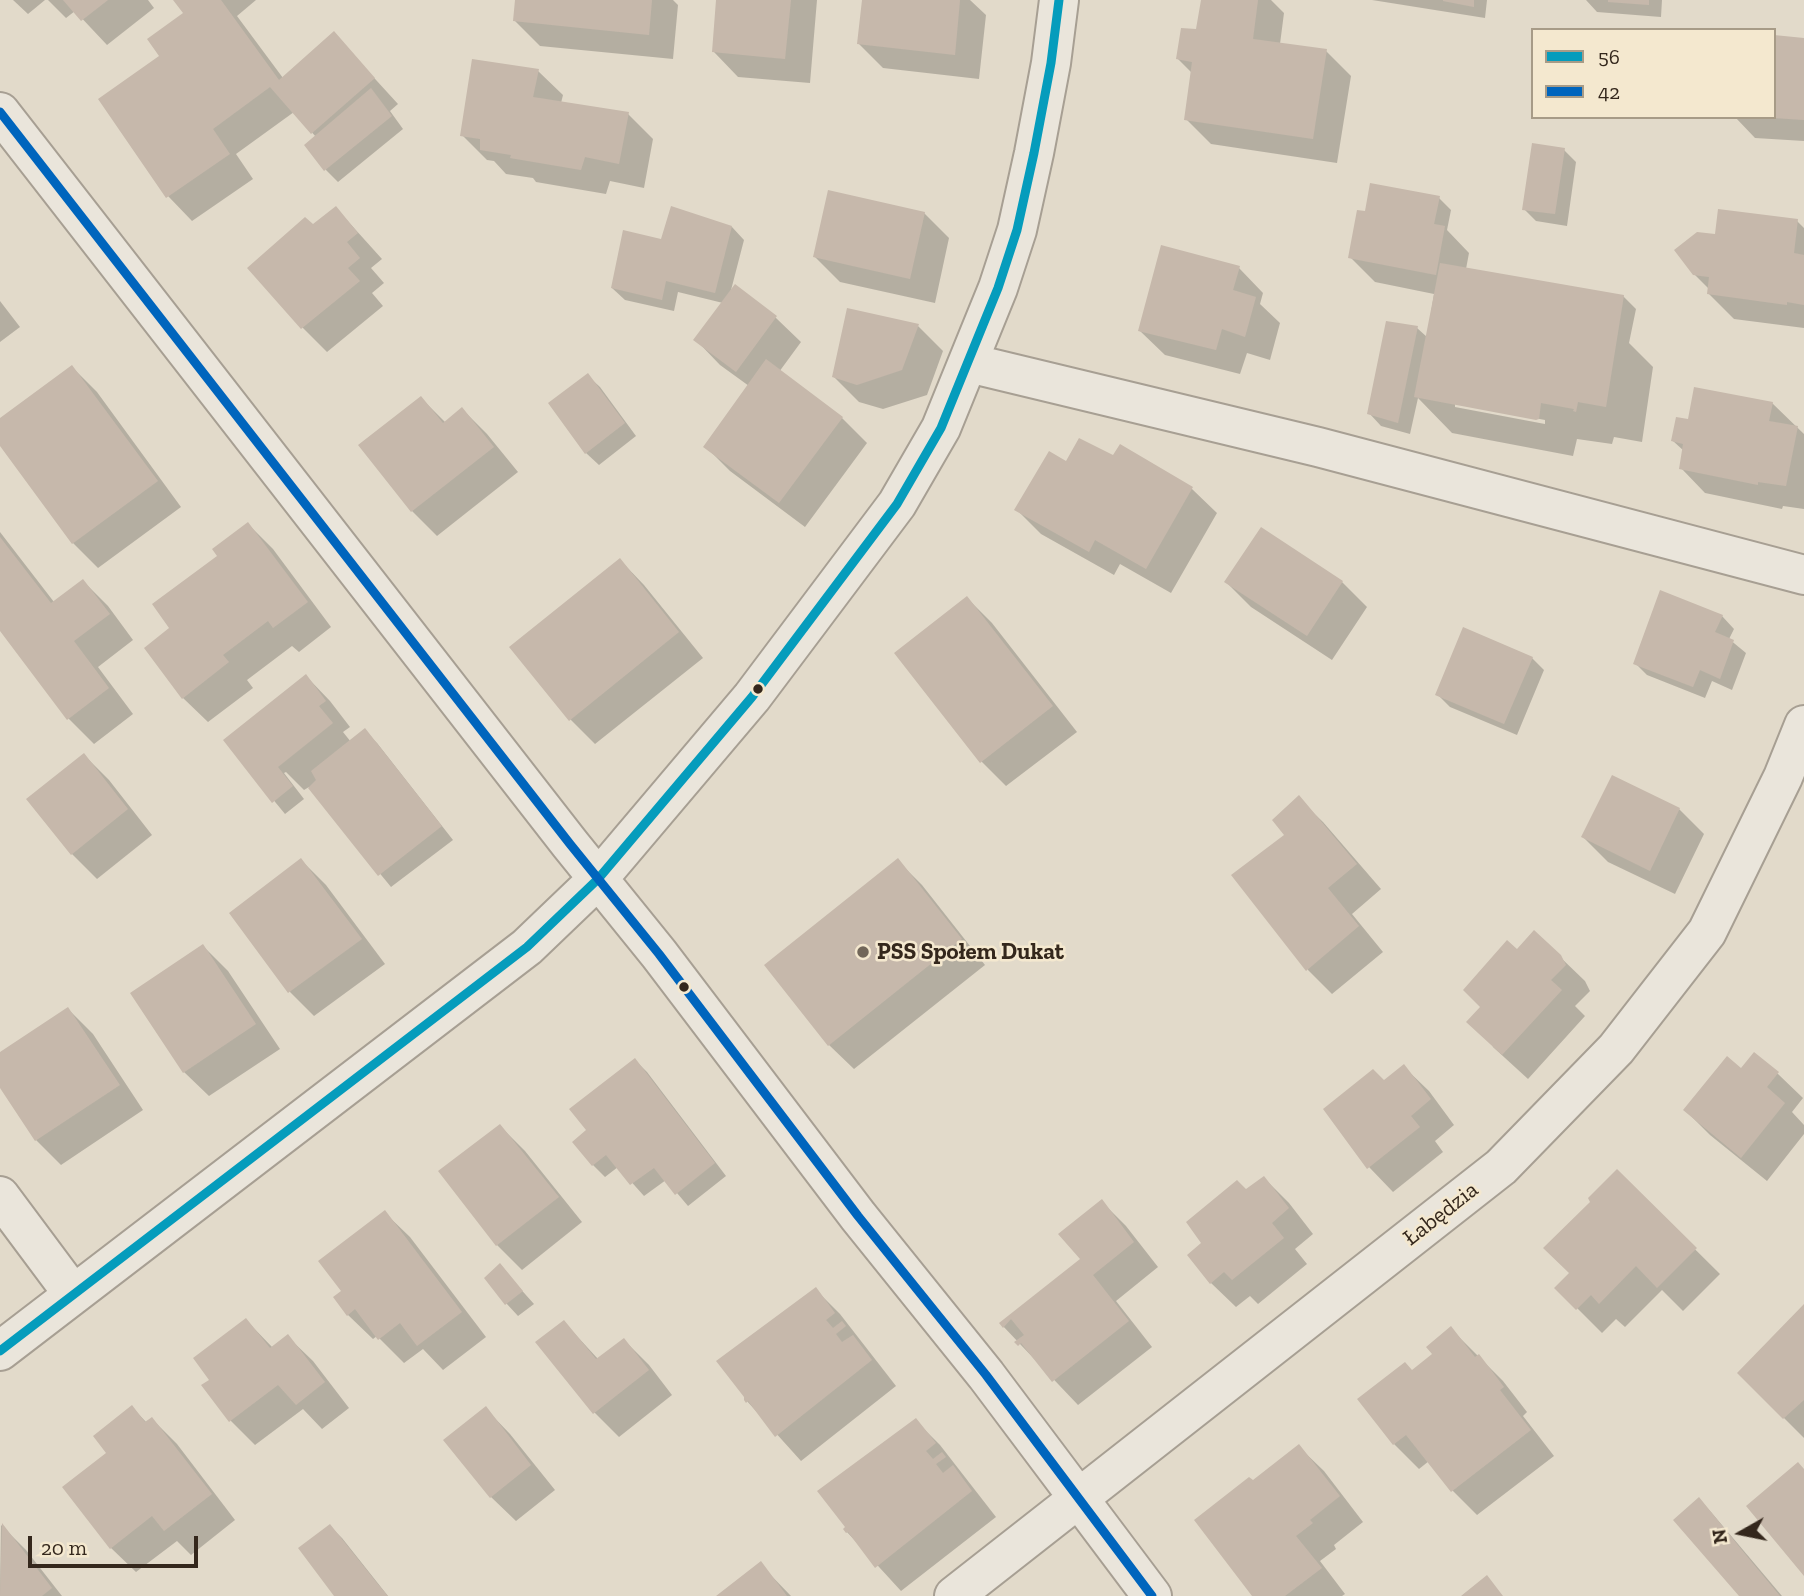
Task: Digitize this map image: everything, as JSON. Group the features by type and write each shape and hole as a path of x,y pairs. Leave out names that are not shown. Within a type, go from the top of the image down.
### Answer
{"street":[{"path":"0,1351 527,947 598,879 752,698 897,504 941,428 998,288 1017,230 1051,63 1059,0"},
{"path":"0,112 659,954 858,1216 986,1376 1152,1596"},
{"path":"969,363 1318,447 1804,575"},
{"name":"Łabędzia","path":"954,1596 1501,1167 1616,1049 1707,932 1783,777 1804,725"},
{"path":"0,1196 73,1294"}],"building":[{"path":"63,0 108,0 81,21"},
{"path":"173,0 221,0 279,80 334,31 375,78 311,134 270,87 213,129 230,154 166,198 98,99 159,56 147,39 183,13"},
{"path":"515,0 652,0 649,35 513,21"},
{"path":"716,0 791,0 785,59 712,52"},
{"path":"862,0 960,0 955,55 857,44"},
{"path":"1201,0 1258,0 1253,39 1327,49 1313,139 1184,120 1192,62 1176,59 1181,28 1196,29"},
{"path":"1474,0 1474,7 1443,1"},
{"path":"1649,0 1649,5 1608,2"},
{"path":"1776,35 1804,38 1804,120 1776,118"},
{"path":"472,59 539,69 533,97 629,112 619,164 585,157 581,170 510,158 511,155 480,150 480,139 460,136"},
{"path":"371,88 392,116 324,171 304,145"},
{"path":"1532,143 1565,148 1555,214 1522,210"},
{"path":"1370,183 1440,196 1434,224 1445,226 1436,275 1348,258 1357,210 1365,211"},
{"path":"828,190 925,212 910,279 813,257"},
{"path":"336,206 358,233 347,242 360,258 348,268 360,281 301,329 247,268 305,217 313,224"},
{"path":"671,206 732,226 715,293 666,281 662,300 611,288 623,230 661,239"},
{"path":"1718,209 1798,219 1794,253 1804,255 1804,305 1707,294 1709,277 1693,275 1674,250 1697,232 1715,234"},
{"path":"1161,245 1240,266 1233,290 1256,297 1245,337 1222,329 1216,350 1138,331"},
{"path":"1440,263 1624,295 1606,407 1578,402 1576,412 1574,409 1541,403 1539,419 1536,420 1414,397"},
{"path":"735,284 777,316 736,372 693,340"},
{"path":"847,308 919,324 902,370 857,385 832,377"},
{"path":"1386,321 1418,326 1398,423 1367,414"},
{"path":"766,359 843,417 779,503 703,447"},
{"path":"72,365 158,481 72,544 0,446 0,418"},
{"path":"588,373 625,423 585,454 548,403"},
{"path":"1694,387 1773,402 1769,421 1798,426 1786,486 1758,482 1758,485 1679,469 1683,444 1671,441 1676,417 1688,419"},
{"path":"421,396 443,423 462,407 494,447 411,512 358,445"},
{"path":"1079,438 1113,455 1120,444 1193,487 1146,569 1095,540 1089,552 1014,510 1049,451 1066,461"},
{"path":"248,522 308,602 273,628 268,621 223,655 229,662 182,699 144,648 169,628 152,604 217,556 212,549"},
{"path":"1261,527 1343,581 1307,636 1224,582"},
{"path":"0,537 51,603 83,579 110,614 74,641 109,688 67,720 0,631"},
{"path":"620,558 679,632 569,721 509,647"},
{"path":"1660,590 1723,615 1715,632 1734,640 1720,679 1700,670 1693,687 1633,664"},
{"path":"967,596 1053,706 980,763 894,653"},
{"path":"1463,627 1533,657 1504,724 1435,695"},
{"path":"306,674 326,701 319,706 333,723 278,767 293,786 272,803 223,740"},
{"path":"365,728 442,826 378,876 308,788 316,780 311,771"},
{"path":"84,753 128,809 71,855 26,799"},
{"path":"1612,775 1680,808 1650,871 1581,837"},
{"path":"1299,795 1357,864 1328,888 1359,926 1306,971 1231,875 1284,835 1272,820"},
{"path":"301,858 362,939 288,993 229,913"},
{"name":"PSS Społem Dukat","path":"898,858 962,939 828,1046 764,965"},
{"path":"1534,930 1561,955 1566,965 1551,980 1562,990 1502,1055 1466,1022 1480,1007 1463,990 1507,940 1517,949"},
{"path":"203,944 256,1024 183,1073 130,993"},
{"path":"68,1007 120,1085 35,1141 0,1088 0,1052"},
{"path":"1754,1052 1779,1072 1767,1087 1785,1103 1741,1158 1683,1110 1727,1056 1741,1068"},
{"path":"635,1058 715,1163 675,1195 654,1168 630,1185 606,1155 592,1166 572,1142 586,1130 569,1109"},
{"path":"1404,1064 1431,1099 1411,1116 1420,1127 1367,1169 1323,1109 1373,1069 1384,1080"},
{"path":"500,1124 559,1197 496,1246 438,1171"},
{"path":"1617,1169 1697,1248 1657,1288 1636,1266 1599,1304 1591,1295 1576,1310 1554,1288 1569,1273 1543,1248 1590,1202 1588,1198"},
{"path":"1264,1176 1289,1208 1272,1223 1284,1238 1232,1280 1224,1272 1210,1284 1187,1255 1201,1243 1186,1222 1237,1180 1246,1189"},
{"path":"1102,1199 1134,1242 1093,1275 1129,1321 1052,1382 1021,1343 1018,1346 1014,1342 1024,1335 1011,1319 1003,1328 999,1323 1080,1259 1058,1234"},
{"path":"385,1210 462,1312 417,1346 400,1323 378,1340 355,1309 347,1316 333,1297 341,1291 318,1261"},
{"path":"500,1263 523,1291 505,1305 484,1278"},
{"path":"816,1287 835,1313 826,1320 833,1328 842,1321 846,1326 836,1334 842,1342 853,1335 872,1360 775,1437 716,1361"},
{"path":"1804,1304 1804,1400 1783,1419 1737,1373"},
{"path":"246,1318 270,1348 288,1334 325,1382 296,1405 278,1385 229,1422 201,1385 209,1380 193,1358"},
{"path":"564,1320 596,1359 624,1338 649,1370 593,1414 535,1342"},
{"path":"1451,1326 1475,1357 1479,1354 1504,1387 1500,1390 1531,1430 1451,1492 1406,1435 1393,1445 1357,1399 1405,1362 1412,1370 1432,1354 1426,1347"},
{"path":"132,1405 145,1422 152,1417 212,1494 164,1531 152,1516 110,1549 62,1487 106,1453 93,1436"},
{"path":"486,1406 531,1465 490,1498 443,1440"},
{"path":"916,1418 936,1443 926,1451 933,1459 942,1452 946,1457 936,1464 943,1473 953,1465 972,1491 875,1568 848,1532 846,1533 843,1529 845,1527 817,1491"},
{"path":"1299,1444 1340,1496 1310,1520 1313,1523 1296,1536 1322,1568 1285,1596 1252,1596 1194,1520 1249,1477 1253,1480"},
{"path":"1798,1462 1804,1469 1804,1576 1746,1506"},
{"path":"1699,1497 1780,1596 1739,1596 1673,1520"},
{"path":"2,1523 52,1588 42,1596 0,1596"},
{"path":"330,1524 388,1596 334,1596 298,1548"},
{"path":"761,1561 787,1596 716,1596"},
{"path":"1487,1575 1503,1596 1461,1596"}],"transit line":[{"name":"56","path":"0,1351 527,947 598,879 752,697 897,504 941,428 998,288 1017,230 1051,63 1059,0"},
{"name":"42","path":"0,112 570,844 659,954 858,1216 986,1375 1152,1596"}],"place":[{"name":"PSS Społem Dukat","path":"863,952"}]}
